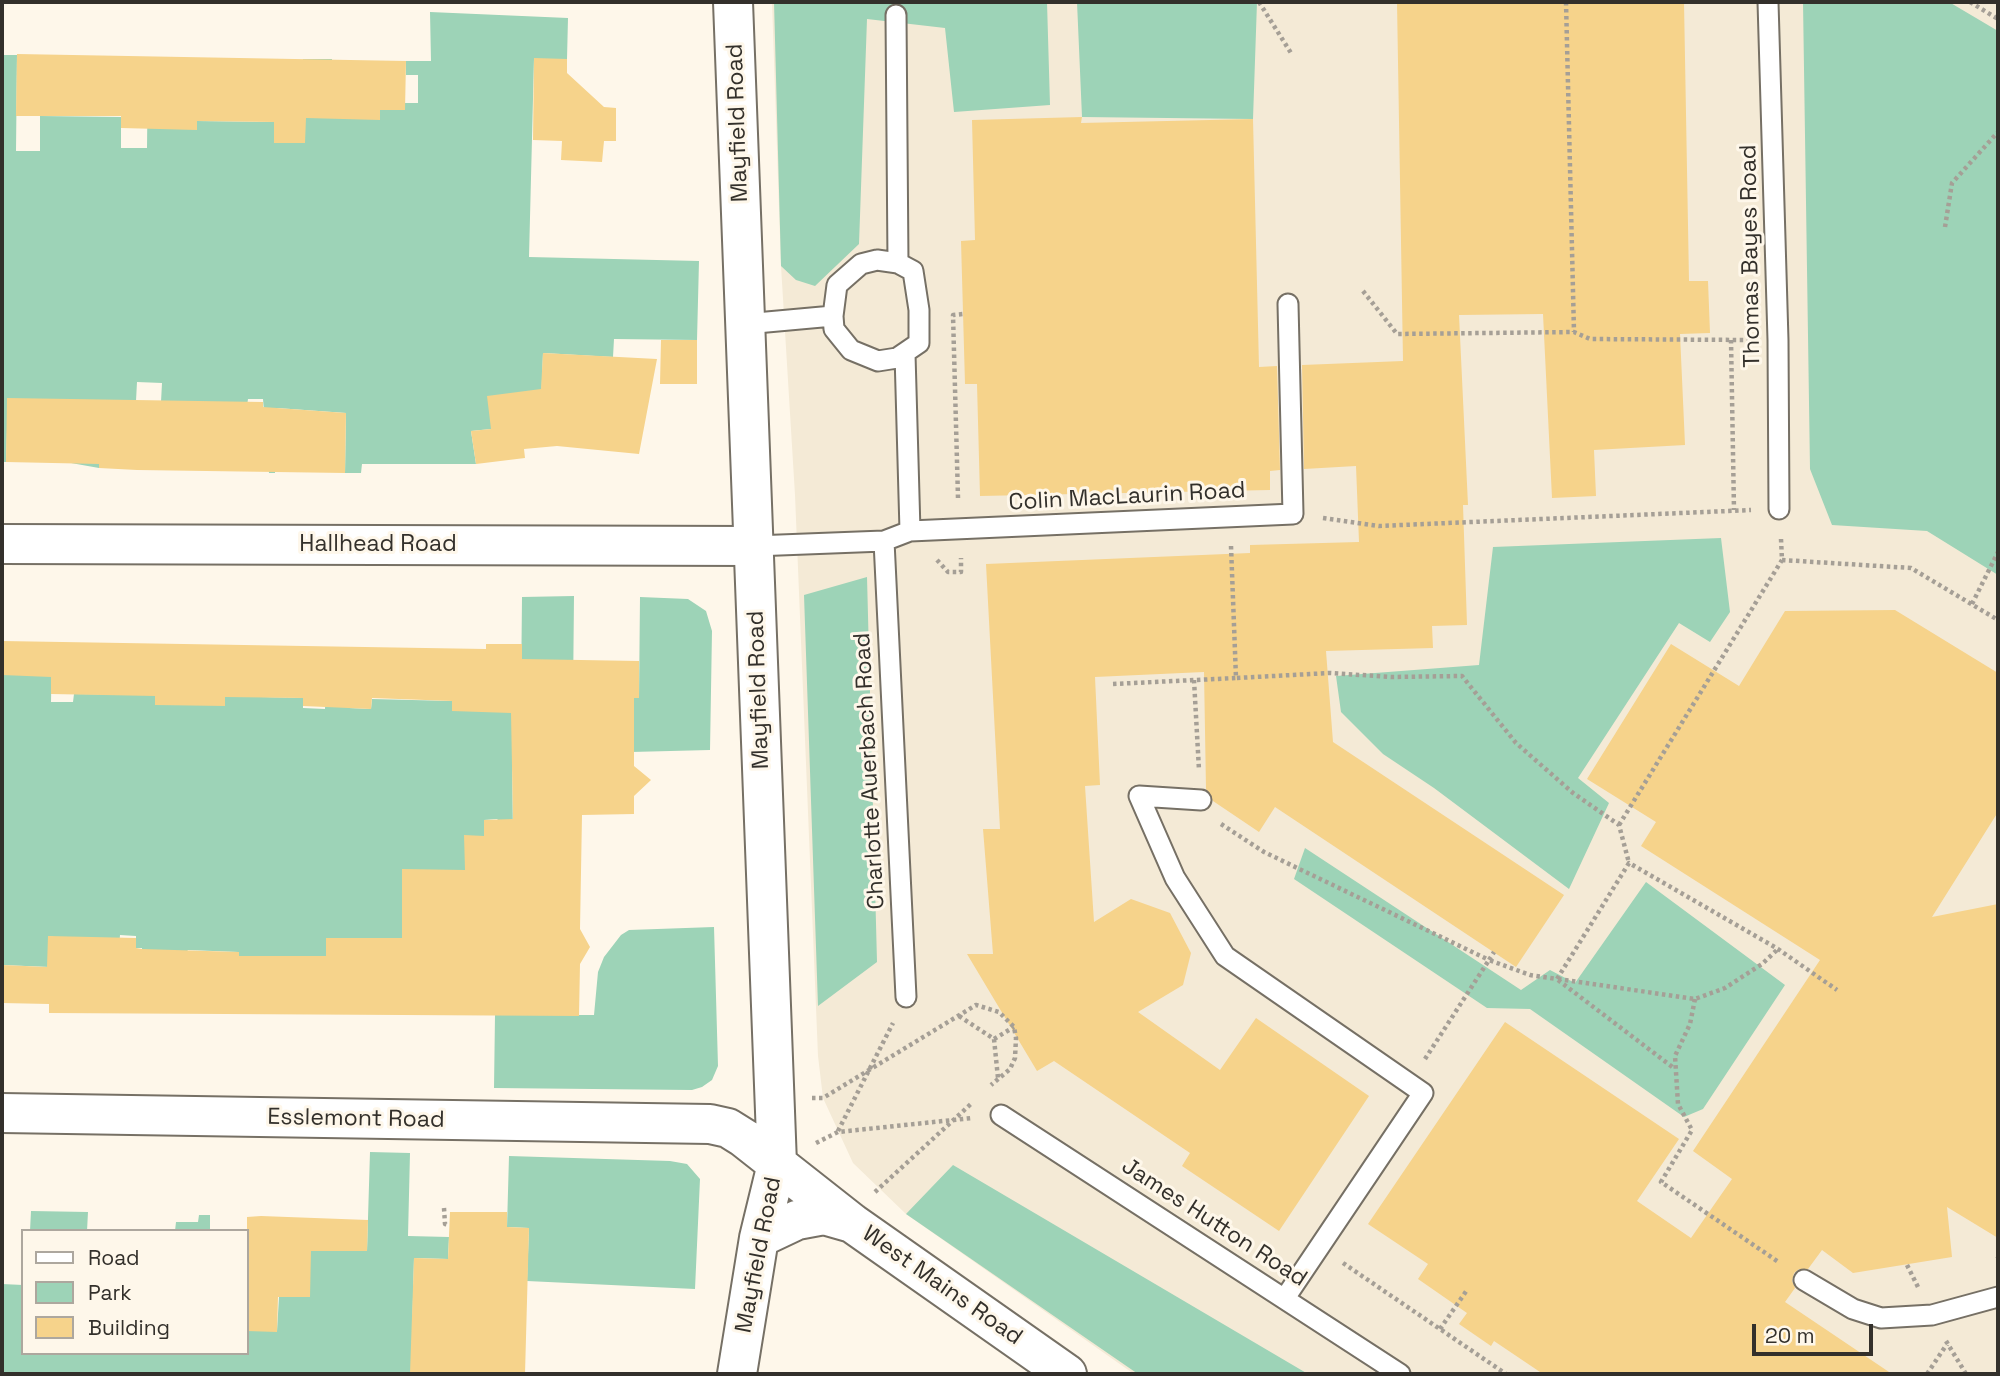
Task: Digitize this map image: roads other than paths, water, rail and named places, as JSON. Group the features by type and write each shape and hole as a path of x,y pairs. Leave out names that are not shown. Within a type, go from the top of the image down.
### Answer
{"street":[{"name":"Mayfield Road","path":"733,2 777,1164 759,1238 737,1374"},
{"name":"Hallhead Road","path":"2,544 754,546"},
{"name":"Esslemont Road","path":"2,1113 775,1125"},
{"name":"Esslemont Road","path":"710,1124 728,1128 777,1164"},
{"name":"West Mains Road","path":"777,1164 852,1223 1067,1374"},
{"name":"West Mains Road","path":"759,1238 797,1220 824,1215 852,1223"}],"lane":[{"name":"Thomas Bayes Road","path":"1768,2 1778,340 1779,509"},
{"path":"896,15 898,262"},
{"path":"877,260 898,262 913,271 919,310 919,343 905,355 878,360 851,350 834,330 832,316 834,292 849,271 861,264 877,260"},
{"name":"Colin MacLaurin Road","path":"754,546 884,541 910,531 1293,514 1288,304"},
{"path":"745,324 832,316"},
{"path":"905,355 910,531"},
{"name":"Charlotte Auerbach Road","path":"884,541 906,997"},
{"path":"1201,800 1139,796 1175,878 1225,956 1423,1093 1285,1298"},
{"name":"James Hutton Road","path":"1001,1115 1400,1374"},
{"path":"1804,1280 1853,1309 1881,1318 1932,1315 1998,1297"}]}
